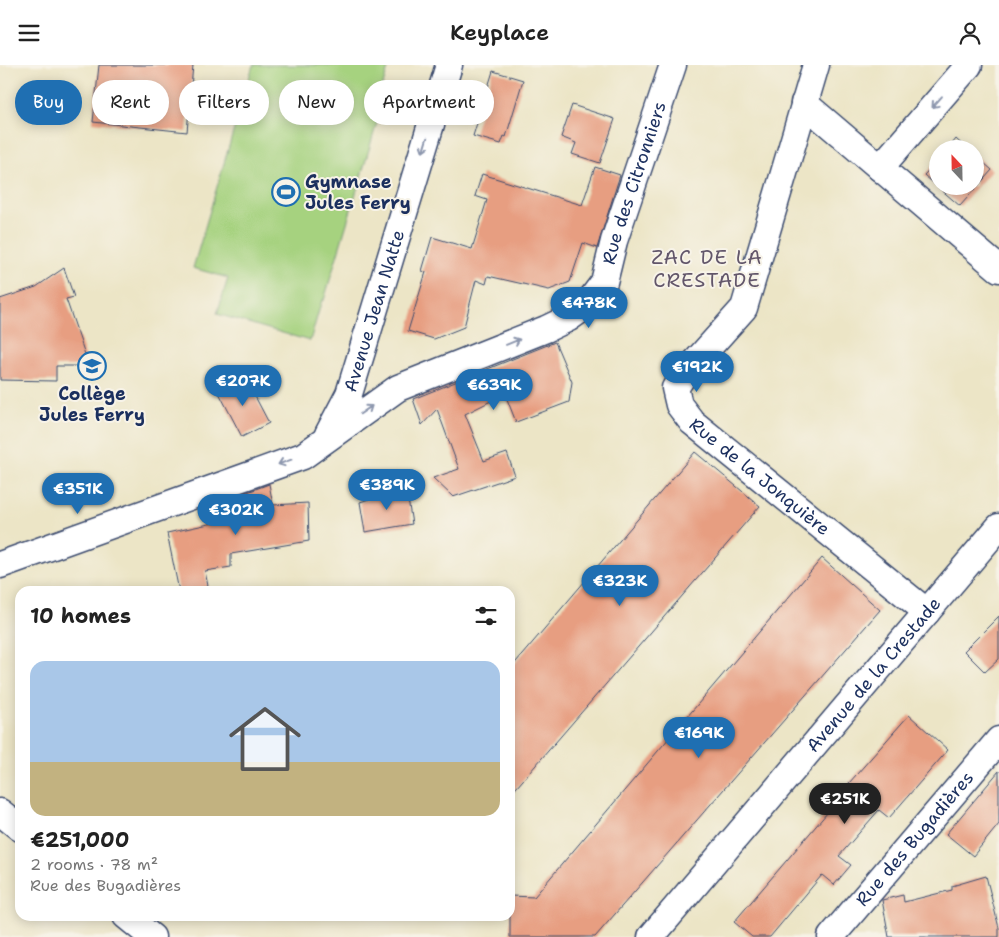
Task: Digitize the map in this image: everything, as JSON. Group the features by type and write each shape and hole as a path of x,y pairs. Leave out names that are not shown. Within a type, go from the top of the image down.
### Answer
{"street":[{"name":"Avenue Jean Natte","path":"326,437 349,394 449,65"},
{"name":"Rue des Citronniers","path":"0,565 303,456 326,437 398,388 569,318 593,299 604,282 614,241 673,65"},
{"name":"Rue de la Jonquière","path":"816,65 744,308 678,382 675,388 679,405 692,422 927,612"},
{"path":"880,167 969,65"},
{"path":"804,103 999,269"},
{"name":"Avenue de la Crestade","path":"651,937 999,527"},
{"name":"Rue des Bugadières","path":"831,937 999,740"},
{"path":"0,812 15,824"},
{"path":"132,921 152,937"}],"green space":[{"name":"Gymnase Jules Ferry","path":"253,65 389,65 384,80 364,80 364,125 376,125 310,341 217,314 228,278 193,268 235,125 269,125 269,80 249,80"}],"building":[{"path":"99,65 193,65 192,80 179,80 179,125 188,125 187,132 121,125 169,125 169,80 97,80"},
{"path":"493,71 523,80 506,137 504,136 501,144 473,136 476,125 494,125 494,80 490,80"},
{"path":"572,105 615,119 600,163 572,154 576,143 561,137"},
{"path":"984,163 992,170 984,179"},
{"path":"595,167 620,175 597,248 583,243 570,282 549,290 488,276 486,284 476,280 464,327 434,339 408,331 426,272 422,271 432,237 472,249 487,200 475,196 482,174 582,205"},
{"path":"929,170 929,179 924,175"},
{"path":"947,195 970,195 960,206"},
{"path":"64,268 74,297 66,299 89,366 56,366 56,381 0,380 0,299 36,287"},
{"path":"555,342 572,382 569,402 516,422 505,394 465,414 484,461 507,453 515,476 453,497 433,478 459,469 437,409 422,425 413,399"},
{"path":"247,381 269,423 242,437 216,387"},
{"path":"695,452 760,506 515,789 515,663"},
{"path":"269,484 273,505 308,503 309,541 231,554 231,567 205,571 208,586 178,586 167,533 223,521 221,502"},
{"path":"406,487 412,524 365,532 360,502"},
{"path":"822,558 880,610 595,937 510,937 510,921 515,921 515,896 534,897"},
{"path":"999,616 999,659 985,672 964,651"},
{"path":"909,715 948,750 889,818 879,810 839,856 851,865 834,885 822,875 770,937 752,937 734,922 851,785 849,783"},
{"path":"999,771 999,824 973,856 946,834"},
{"path":"986,876 999,928 999,937 889,937 882,900 903,895 904,902 952,890 952,886"}],"place":[{"name":"Gymnase Jules Ferry","path":"286,192"},
{"name":"Collège Jules Ferry","path":"92,366"}],"district":[{"name":"ZAC DE LA CRESTADE","path":"707,268"}]}
